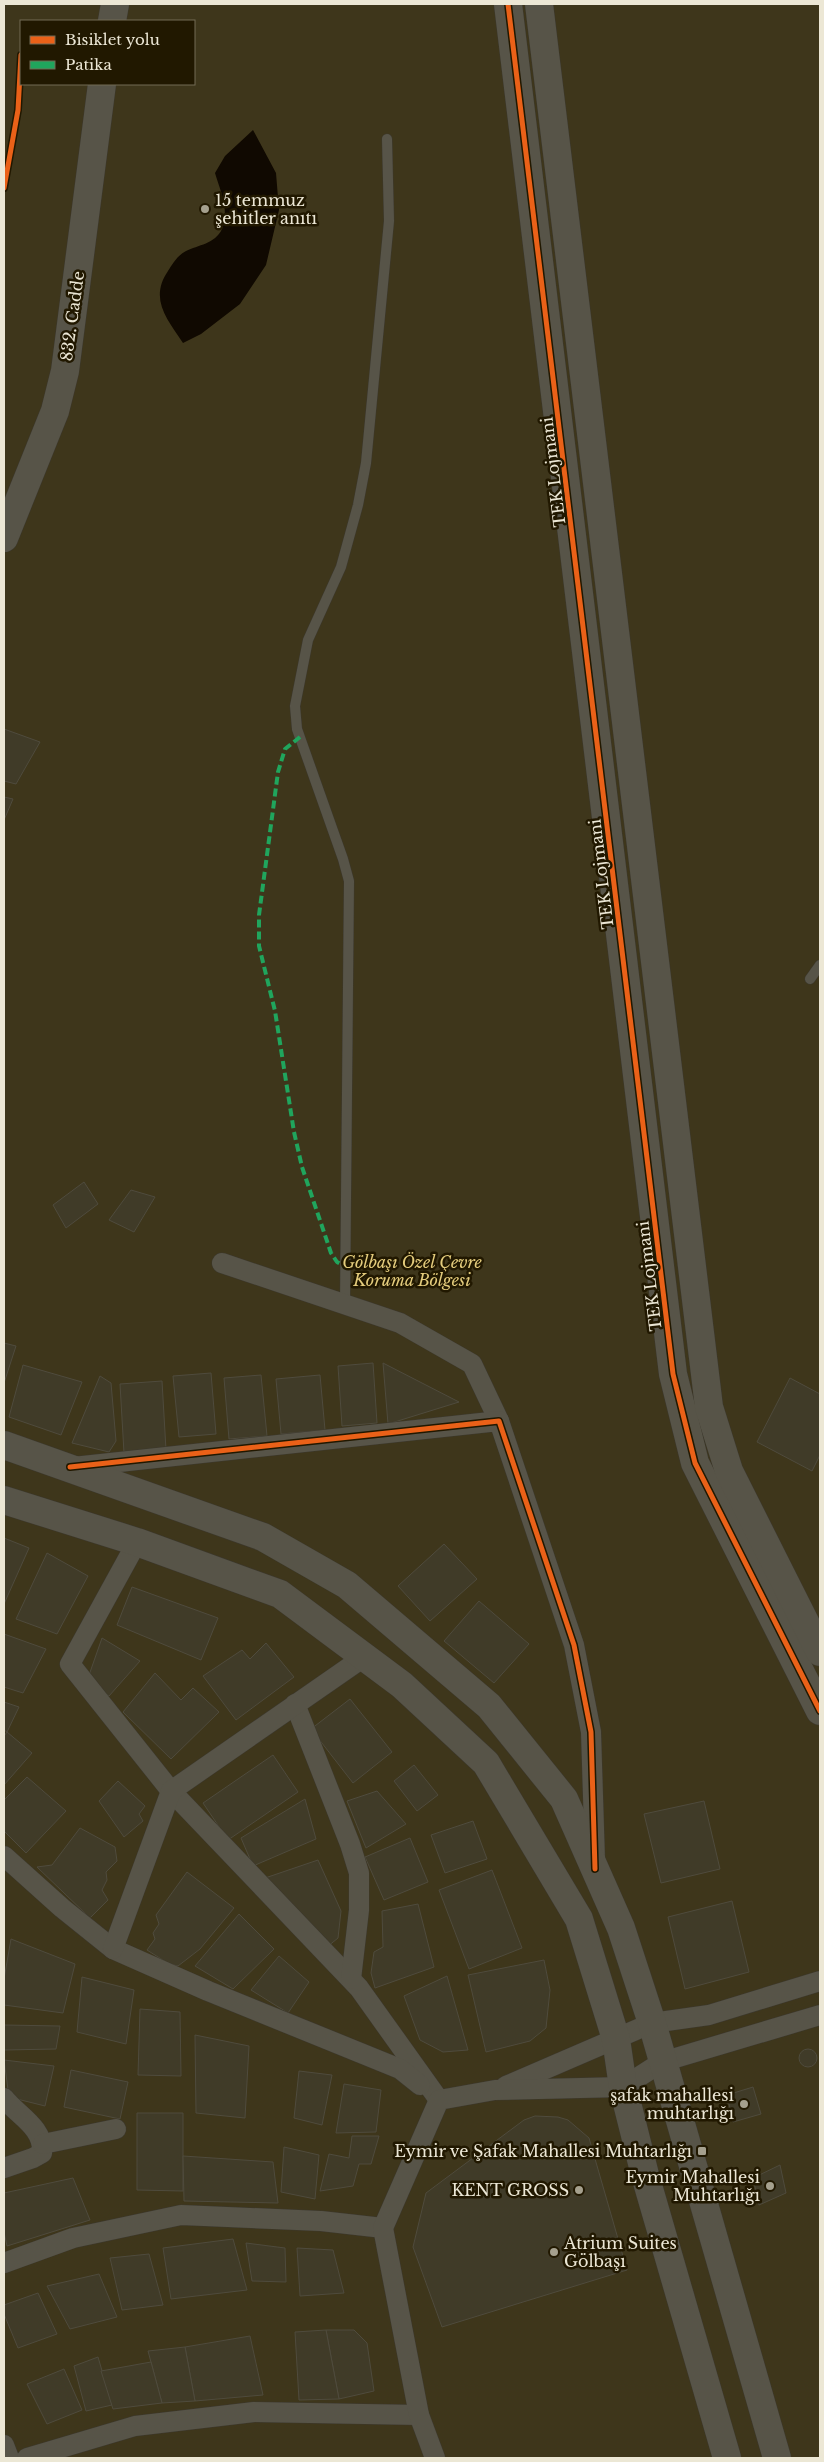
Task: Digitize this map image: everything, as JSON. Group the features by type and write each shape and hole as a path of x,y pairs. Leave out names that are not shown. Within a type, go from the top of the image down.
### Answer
{"street":[{"path":"112,20 115,4"},
{"name":"TEK Lojmani","path":"508,4 673,1374 695,1463 819,1705"},
{"path":"540,4 710,1407 729,1472 820,1652"},
{"name":"832. Cadde","path":"4,538 56,411 65,371 102,85"},
{"path":"222,1263 400,1323 472,1364 499,1420 574,1645 591,1732 595,1869"},
{"path":"70,1467 499,1420"},
{"path":"4,1445 263,1537 346,1584 490,1706 564,1799 621,1928 652,2023 777,2458"},
{"path":"4,1500 137,1542 280,1594 402,1685 486,1763 579,1919 616,2039 623,2088 645,2174 727,2458"},
{"path":"137,1542 70,1664 170,1791 352,1980 439,2100"},
{"path":"113,1949 170,1791 364,1657"},
{"path":"295,1704 350,1844 358,1873 359,1910 352,1980"},
{"path":"4,1856 62,1908 113,1949 208,1991 400,2069 439,2100 495,2090 623,2088 662,2062 820,2015"},
{"path":"495,2090 652,2023 709,2014 820,1981"},
{"path":"4,2098 38,2133 43,2144 42,2153 4,2168"},
{"path":"435,2458 420,2415 383,2228 439,2100"},
{"path":"43,2144 116,2129"},
{"path":"4,2263 73,2238 182,2215 321,2221 383,2228"},
{"path":"27,2458 135,2426 254,2412 420,2415"},
{"path":"4,2445 9,2458"}],"lane":[{"path":"345,1304 349,881 297,729 295,706 308,640 341,567 358,506 366,463 389,221 387,139"},
{"path":"810,979 820,965"}],"green space":[{"name":"Gölbaşı Özel Çevre Koruma Bölgesi","path":"4,4 820,4 820,2458 4,2458"}],"shaded area":[{"path":"253,130 276,173 279,210 266,265 240,304 201,334 183,343 171,326 162,308 160,291 163,281 172,265 181,255 186,251 211,241 222,229 225,208 215,173 225,156"}],"building":[{"path":"4,729 40,742 16,784 4,781"},
{"path":"4,797 13,799 4,820"},
{"path":"84,1182 98,1204 66,1228 53,1205"},
{"path":"131,1190 155,1197 134,1232 109,1220"},
{"path":"4,1343 16,1346 4,1383"},
{"path":"373,1363 377,1423 342,1426 338,1366"},
{"path":"383,1363 459,1402 388,1424"},
{"path":"23,1365 82,1382 61,1435 9,1417"},
{"path":"211,1373 216,1434 179,1437 173,1376"},
{"path":"261,1375 267,1436 229,1439 224,1378"},
{"path":"320,1375 325,1430 281,1434 276,1379"},
{"path":"100,1376 111,1383 116,1441 109,1452 72,1443"},
{"path":"790,1378 820,1394 820,1455 812,1471 757,1442"},
{"path":"162,1381 166,1450 124,1453 120,1384"},
{"path":"4,1538 29,1548 4,1604"},
{"path":"444,1544 477,1579 430,1621 398,1586"},
{"path":"47,1553 88,1576 57,1634 16,1619"},
{"path":"132,1587 218,1618 201,1660 117,1625"},
{"path":"479,1601 529,1644 494,1683 444,1641"},
{"path":"4,1634 46,1649 23,1693 4,1687"},
{"path":"102,1638 140,1661 109,1696 88,1678"},
{"path":"266,1643 294,1677 236,1720 203,1676 242,1650 250,1659"},
{"path":"155,1673 181,1700 193,1688 219,1712 171,1759 123,1712"},
{"path":"350,1699 392,1752 353,1783 311,1729"},
{"path":"4,1702 19,1707 7,1732 4,1730"},
{"path":"7,1732 32,1753 4,1785 4,1736"},
{"path":"273,1755 298,1792 228,1840 203,1803"},
{"path":"414,1765 438,1795 417,1811 394,1781"},
{"path":"27,1777 66,1811 26,1853 4,1831 4,1800"},
{"path":"118,1781 145,1806 139,1814 143,1821 124,1837 99,1801"},
{"path":"377,1791 406,1824 366,1848 347,1801"},
{"path":"305,1799 316,1839 253,1866 241,1838"},
{"path":"704,1801 720,1869 661,1883 644,1814"},
{"path":"473,1821 487,1859 445,1873 431,1835"},
{"path":"80,1828 115,1847 117,1861 106,1872 107,1880 102,1890 108,1900 90,1918 37,1867 52,1865"},
{"path":"410,1838 428,1882 384,1900 365,1857"},
{"path":"318,1860 341,1911 338,1938 327,1947 265,1878"},
{"path":"492,1870 522,1948 469,1969 439,1890"},
{"path":"187,1872 234,1908 200,1949 178,1966 169,1964 147,1950 155,1939 153,1933 159,1924 156,1915"},
{"path":"732,1901 749,1972 685,1989 668,1917"},
{"path":"418,1904 434,1967 375,1988 371,1973 374,1952 383,1947 382,1911"},
{"path":"239,1914 274,1949 233,1989 195,1966"},
{"path":"11,1939 75,1964 63,2013 4,2005 4,1979"},
{"path":"279,1956 309,1982 288,2013 251,1990"},
{"path":"544,1960 550,1990 546,2028 530,2041 486,2052 468,1975"},
{"path":"447,1976 468,2050 443,2052 420,2040 404,1996"},
{"path":"82,1977 134,1990 126,2044 77,2032"},
{"path":"140,2009 180,2012 181,2076 138,2075"},
{"path":"4,2025 60,2026 56,2049 4,2050"},
{"path":"195,2035 249,2046 245,2118 196,2113"},
{"path":"808,2049 814,2052 817,2058 814,2064 808,2067 802,2064 799,2058 802,2052"},
{"path":"4,2060 54,2066 45,2106 9,2097"},
{"path":"71,2070 128,2082 120,2119 64,2107"},
{"path":"299,2071 332,2075 322,2125 294,2118"},
{"path":"344,2084 381,2090 376,2132 336,2133"},
{"name":"şafak mahallesi muhtarlığı","path":"753,2087 761,2114 733,2122 727,2095"},
{"path":"137,2113 183,2113 183,2191 137,2190"},
{"path":"535,2116 558,2117 568,2120 589,2138 627,2270 442,2327 413,2247 426,2193 524,2120"},
{"path":"352,2136 379,2136 371,2164 359,2164 353,2186 320,2191 329,2154 349,2158"},
{"path":"284,2147 319,2155 315,2199 281,2192"},
{"path":"183,2156 273,2162 278,2203 184,2201"},
{"name":"Eymir Mahallesi Muhtarlığı","path":"780,2165 786,2193 759,2205 753,2178"},
{"path":"73,2178 90,2220 7,2246 4,2232 4,2193"},
{"path":"233,2239 247,2290 171,2299 163,2248"},
{"path":"246,2243 285,2248 286,2282 252,2281"},
{"path":"297,2248 333,2250 344,2293 300,2296"},
{"path":"149,2254 163,2305 122,2310 110,2258"},
{"path":"99,2274 117,2317 70,2329 47,2286"},
{"path":"38,2293 57,2334 18,2348 4,2314 4,2305"},
{"path":"326,2330 354,2330 367,2343 374,2391 339,2399"},
{"path":"326,2330 339,2399 299,2400 295,2332"},
{"path":"250,2336 263,2395 195,2401 185,2347"},
{"path":"185,2347 195,2401 162,2403 148,2351"},
{"path":"98,2357 112,2405 86,2411 74,2366"},
{"path":"151,2362 162,2403 113,2409 101,2371"},
{"path":"64,2369 82,2410 47,2424 27,2384"}],"marked path":[{"path":"300,737 285,749 278,772 259,915 259,946 275,1011 294,1132 302,1167 331,1253 337,1262 346,1267"}],"cycle path":[{"path":"508,4 673,1374 695,1463 820,1711"},
{"path":"4,188 18,110 20,73"},
{"path":"70,1467 499,1421 574,1645 591,1732 595,1869"}],"place":[{"name":"15 temmuz şehitler anıtı","path":"205,209"},
{"name":"şafak mahallesi muhtarlığı","path":"744,2104"},
{"name":"Eymir ve Şafak Mahallesi Muhtarlığı","path":"702,2151"},
{"name":"Eymir Mahallesi Muhtarlığı","path":"770,2186"},
{"name":"KENT GROSS","path":"579,2190"},
{"name":"Atrium Suites Gölbaşı","path":"554,2252"}]}
